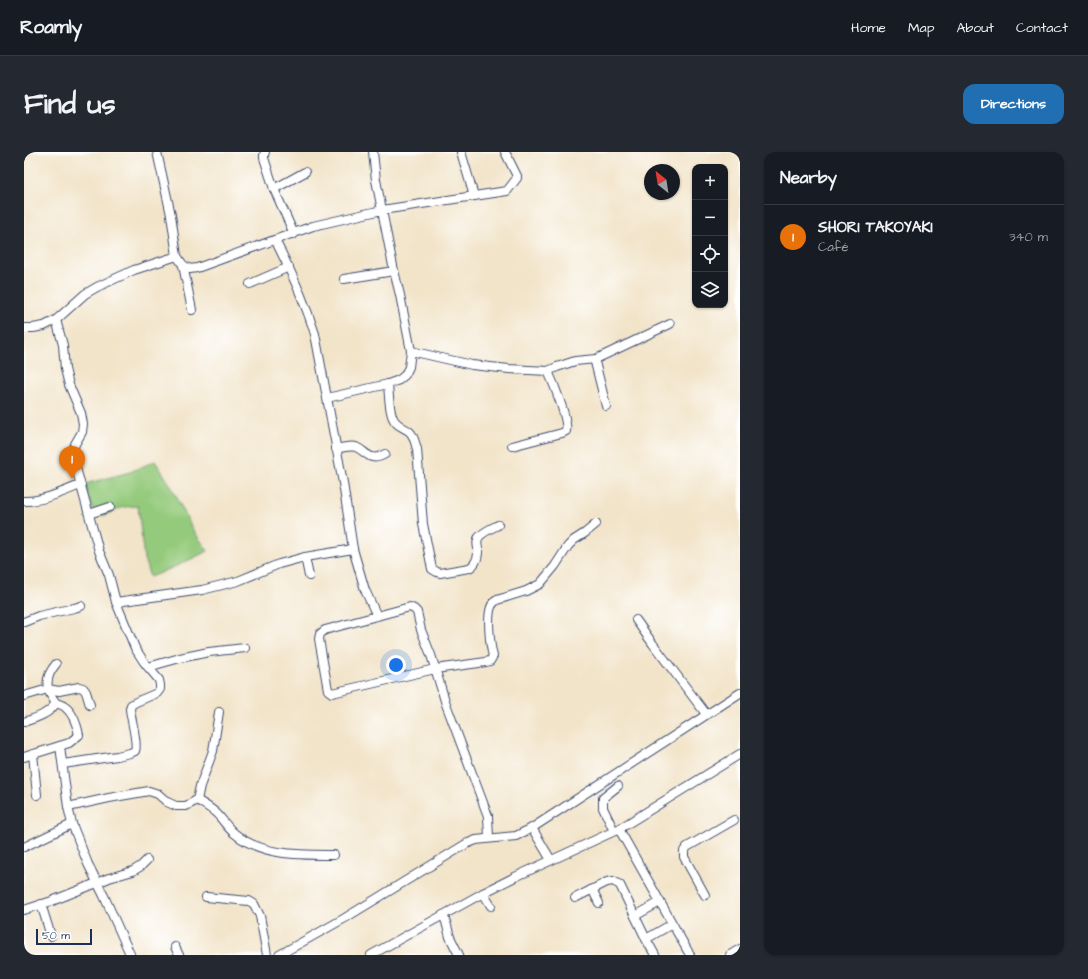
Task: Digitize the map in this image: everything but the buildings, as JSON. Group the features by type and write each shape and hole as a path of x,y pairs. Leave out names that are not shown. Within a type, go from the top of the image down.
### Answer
{"street":[{"path":"157,152 171,215 177,256 183,265 192,310"},
{"path":"265,152 264,158 274,189 294,234"},
{"path":"327,398 388,384 399,380 405,375 408,368 411,351 376,180 373,152"},
{"path":"461,152 474,196"},
{"path":"183,265 190,269 197,268 313,226 382,210 507,190 517,176 505,152"},
{"path":"274,189 305,172"},
{"path":"275,240 289,267 315,334 343,483 353,549 365,590 377,616"},
{"path":"24,328 44,326 66,313 85,294 97,287 134,270 177,256"},
{"path":"250,284 289,267"},
{"path":"344,279 394,271"},
{"path":"56,320 63,345 65,369 69,384 81,413 83,424 82,432 73,451 73,457 80,485 99,551 109,575 116,602 135,648 160,685 160,689 157,692 136,702 130,709 136,742 134,751 117,756 63,764"},
{"path":"411,351 472,365 509,370 548,371 575,361 596,359 670,324"},
{"path":"596,359 595,362 606,406"},
{"path":"512,446 566,431 567,428 564,414 548,371"},
{"path":"388,384 391,414 400,426 411,433 417,449 423,524 432,569 440,572 472,567 478,553 477,541 479,537 498,525"},
{"path":"336,449 350,446 355,447 369,456 375,457 385,454"},
{"path":"24,501 52,496 80,485"},
{"path":"89,514 110,507"},
{"path":"489,838 488,816 446,704 435,669 421,630 417,612 414,608 410,607 325,630 320,634 319,639 328,690 331,693 435,669 490,661 493,656 490,643 490,613 493,602 526,592 540,584 555,566 568,546 596,524"},
{"path":"116,602 216,587 238,581 280,564 305,557 353,549"},
{"path":"305,557 309,576"},
{"path":"24,622 39,616 81,606"},
{"path":"636,620 706,714"},
{"path":"148,667 209,652 245,648"},
{"path":"24,757 69,743 79,735 77,726 72,716 64,706 56,703 48,689 48,678 50,671 56,664"},
{"path":"24,696 48,689 59,691 83,688 86,692 90,705"},
{"path":"279,955 345,918 466,844 476,840 516,836 532,828 740,693"},
{"path":"24,722 47,712 56,703"},
{"path":"68,807 149,791 158,794 167,802 176,806 186,806 196,800 213,751 219,712"},
{"path":"60,746 68,807 72,824 96,882 104,896 130,954"},
{"path":"33,754 37,795"},
{"path":"371,955 386,951 443,915 483,893 617,830 740,754"},
{"path":"618,786 603,798 603,808 690,955"},
{"path":"196,800 207,806 234,833 247,842 260,848 300,855 334,855"},
{"path":"705,895 684,857 684,852 687,847 734,820"},
{"path":"24,847 72,824"},
{"path":"532,828 551,860"},
{"path":"24,910 52,901 96,882 133,871 147,860"},
{"path":"575,898 607,882 613,882 620,885 655,955"},
{"path":"592,889 599,903"},
{"path":"483,893 490,906"},
{"path":"206,897 249,901 254,904 260,916 266,955"},
{"path":"635,916 660,902"},
{"path":"41,904 51,936"},
{"path":"443,915 450,937 460,955"},
{"path":"646,939 672,924"},
{"path":"175,947 179,955"},
{"path":"730,955 740,949"}],"green space":[{"path":"155,461 171,486 193,530 208,551 150,577 144,559 138,506 123,507 105,515 95,516 85,484 130,472"}],"place":[{"name":"SHORI TAKOYAKI","path":"72,479"}]}
